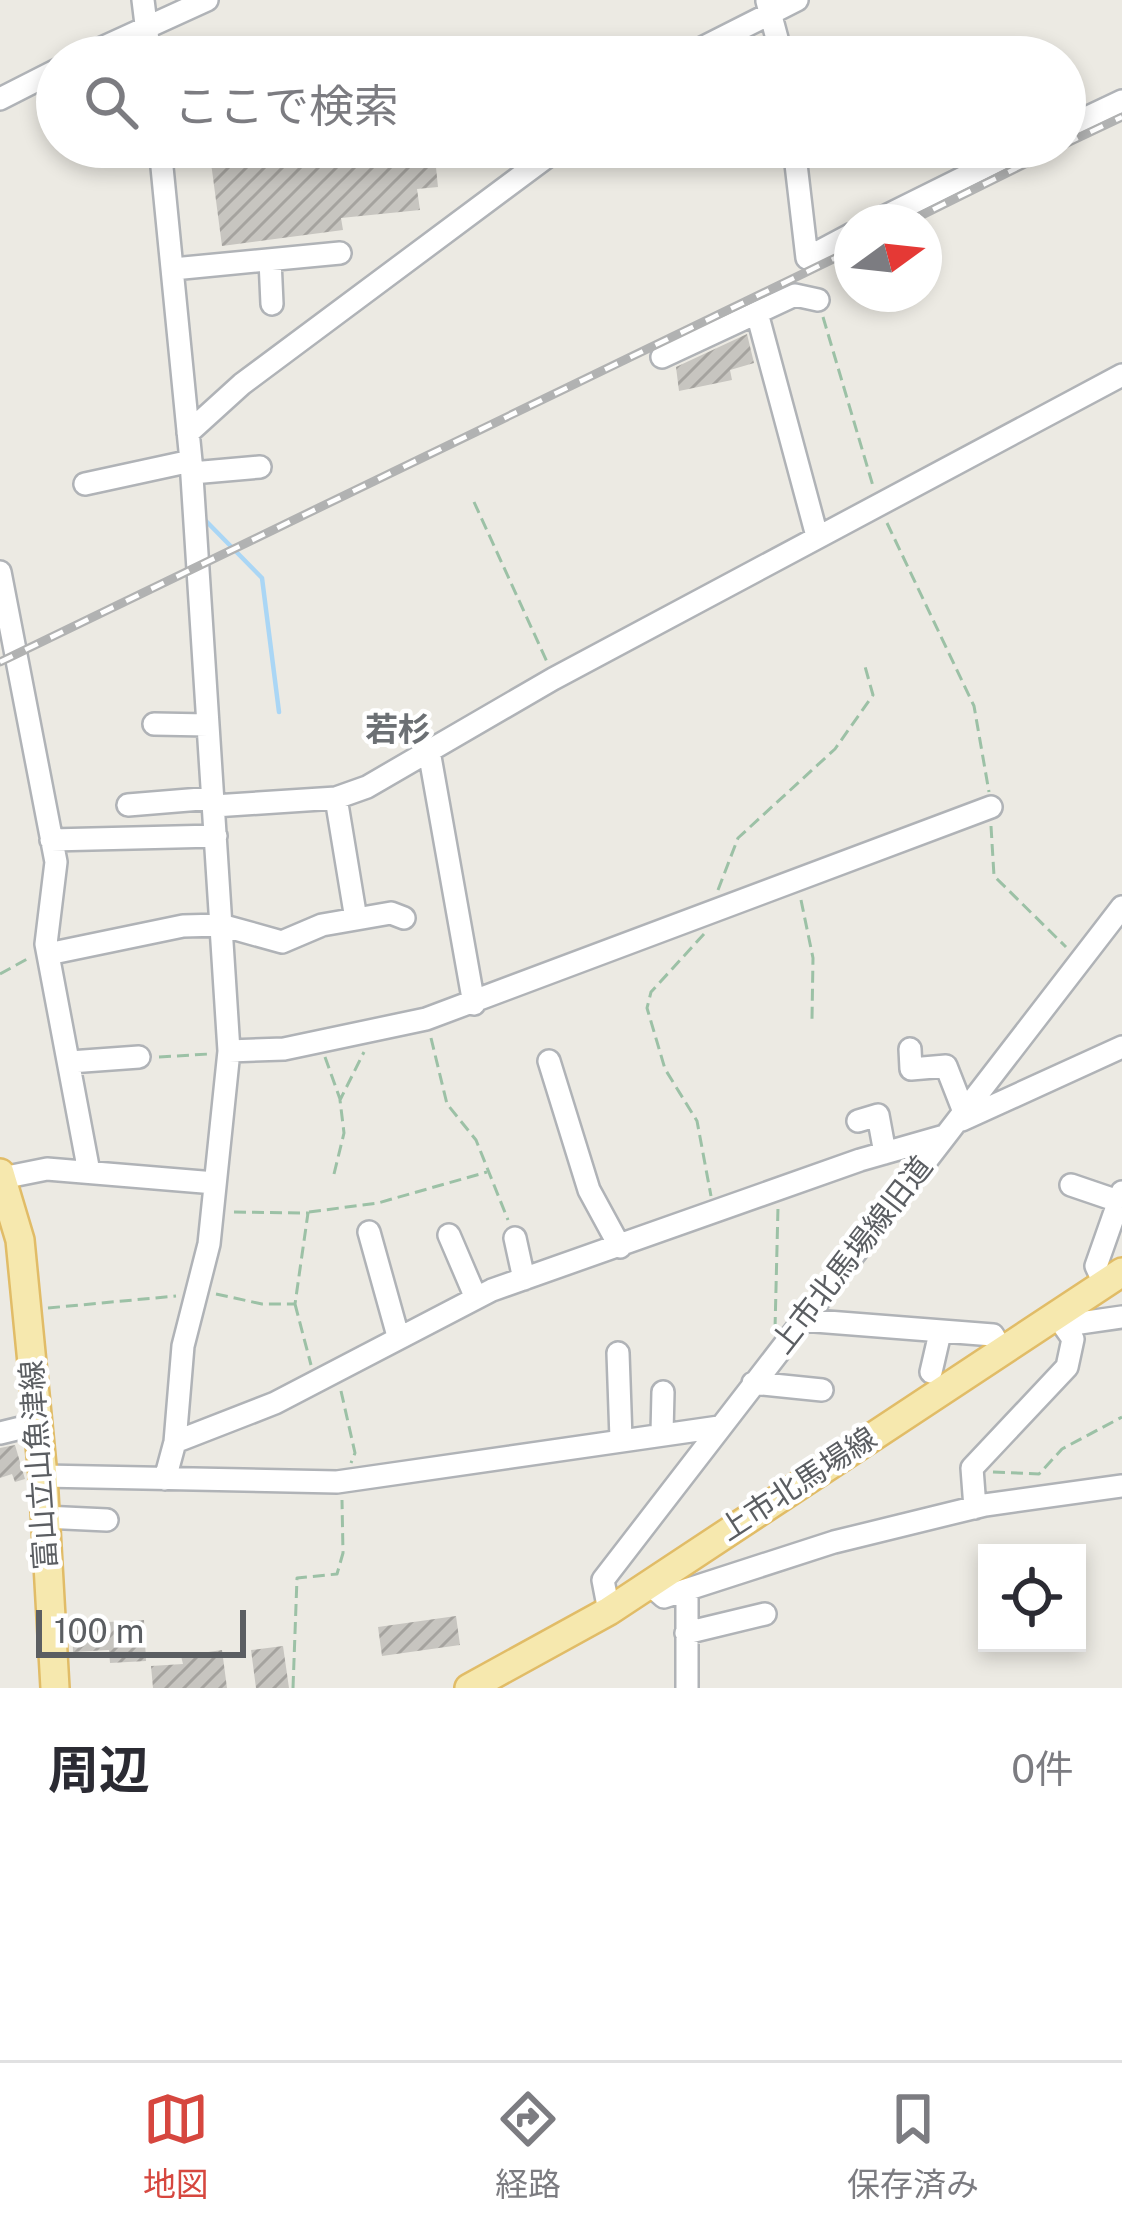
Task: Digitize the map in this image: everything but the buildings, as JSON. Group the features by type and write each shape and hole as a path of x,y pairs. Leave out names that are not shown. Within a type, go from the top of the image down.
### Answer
{"main road":[{"name":"富山立山魚津線","path":"1,1176 20,1240 43,1477 55,1688"},
{"name":"上市北馬場線","path":"469,1688 508,1679 1113,1277"}],"street":[{"path":"143,0 147,36"},
{"path":"124,36 207,0"},
{"path":"719,36 769,6 797,0"},
{"path":"769,6 777,36"},
{"path":"0,98 36,80"},
{"path":"1086,118 1122,101"},
{"path":"162,168 191,467 229,1051 212,1210 183,1346 175,1442 165,1479"},
{"path":"188,433 242,384 532,168"},
{"path":"796,168 807,258 834,243"},
{"path":"910,204 983,168"},
{"path":"172,269 340,253"},
{"path":"270,260 272,304"},
{"path":"662,357 795,295 818,300"},
{"path":"758,313 818,536"},
{"path":"128,806 336,798 368,787 555,678 1122,375"},
{"path":"85,484 191,467 260,467"},
{"path":"0,572 57,876 46,917 48,954 89,1172"},
{"path":"154,724 208,725"},
{"path":"429,751 474,1004"},
{"path":"336,798 356,919"},
{"path":"229,1051 320,1042 474,1004 991,807"},
{"path":"51,840 216,836"},
{"name":"上市北馬場線旧道","path":"609,1610 603,1580 1122,907"},
{"path":"48,954 165,929 221,925 282,942 322,925 391,913 404,918"},
{"path":"175,1442 275,1403 476,1298 885,1153 1122,1047"},
{"path":"910,1049 911,1069 946,1066 955,1124"},
{"path":"70,1062 139,1057"},
{"path":"549,1061 589,1190 620,1247"},
{"path":"858,1120 878,1115 885,1153"},
{"path":"1,1176 47,1168 215,1183"},
{"path":"1071,1185 1119,1196 1096,1266 1113,1277"},
{"path":"369,1232 398,1336"},
{"path":"449,1235 476,1298"},
{"path":"515,1238 524,1279"},
{"path":"1062,1311 1080,1323 1122,1316"},
{"path":"975,1508 976,1464 1066,1367 1072,1339 1062,1311"},
{"path":"802,1320 993,1335 1002,1351"},
{"path":"931,1372 940,1333"},
{"path":"618,1352 621,1439"},
{"path":"753,1383 822,1390"},
{"path":"662,1433 663,1393"},
{"path":"0,1432 37,1424"},
{"path":"43,1477 337,1482 719,1427"},
{"path":"648,1583 664,1598 834,1542 975,1508 1122,1486"},
{"path":"44,1517 107,1520"},
{"path":"687,1592 687,1688"},
{"path":"686,1633 765,1614"}],"path":[{"path":"818,300 878,503 974,706 991,807 994,876 1079,963"},
{"path":"474,502 555,678"},
{"path":"714,1213 697,1121 665,1069 646,1008 651,992 709,928 738,838 835,748 873,695 864,663"},
{"path":"797,880 813,958 812,1019"},
{"path":"0,974 32,956 48,954"},
{"path":"426,1019 447,1104 476,1140 515,1238"},
{"path":"340,1100 377,1030"},
{"path":"320,1042 340,1100 344,1133 334,1174"},
{"path":"139,1057 229,1051"},
{"path":"212,1210 251,1215 308,1213 378,1203 489,1172"},
{"path":"775,1355 779,1188"},
{"path":"27,1309 196,1293 262,1304 295,1304 308,1213"},
{"path":"976,1464 999,1475 1039,1474 1062,1449 1122,1417"}],"waterway":[{"path":"205,520 262,578 279,712"}],"railway":[{"path":"1086,134 1122,117"},
{"path":"942,205 1017,168"},
{"path":"0,662 834,259"}],"district":[{"name":"若杉","path":"398,729"}]}
